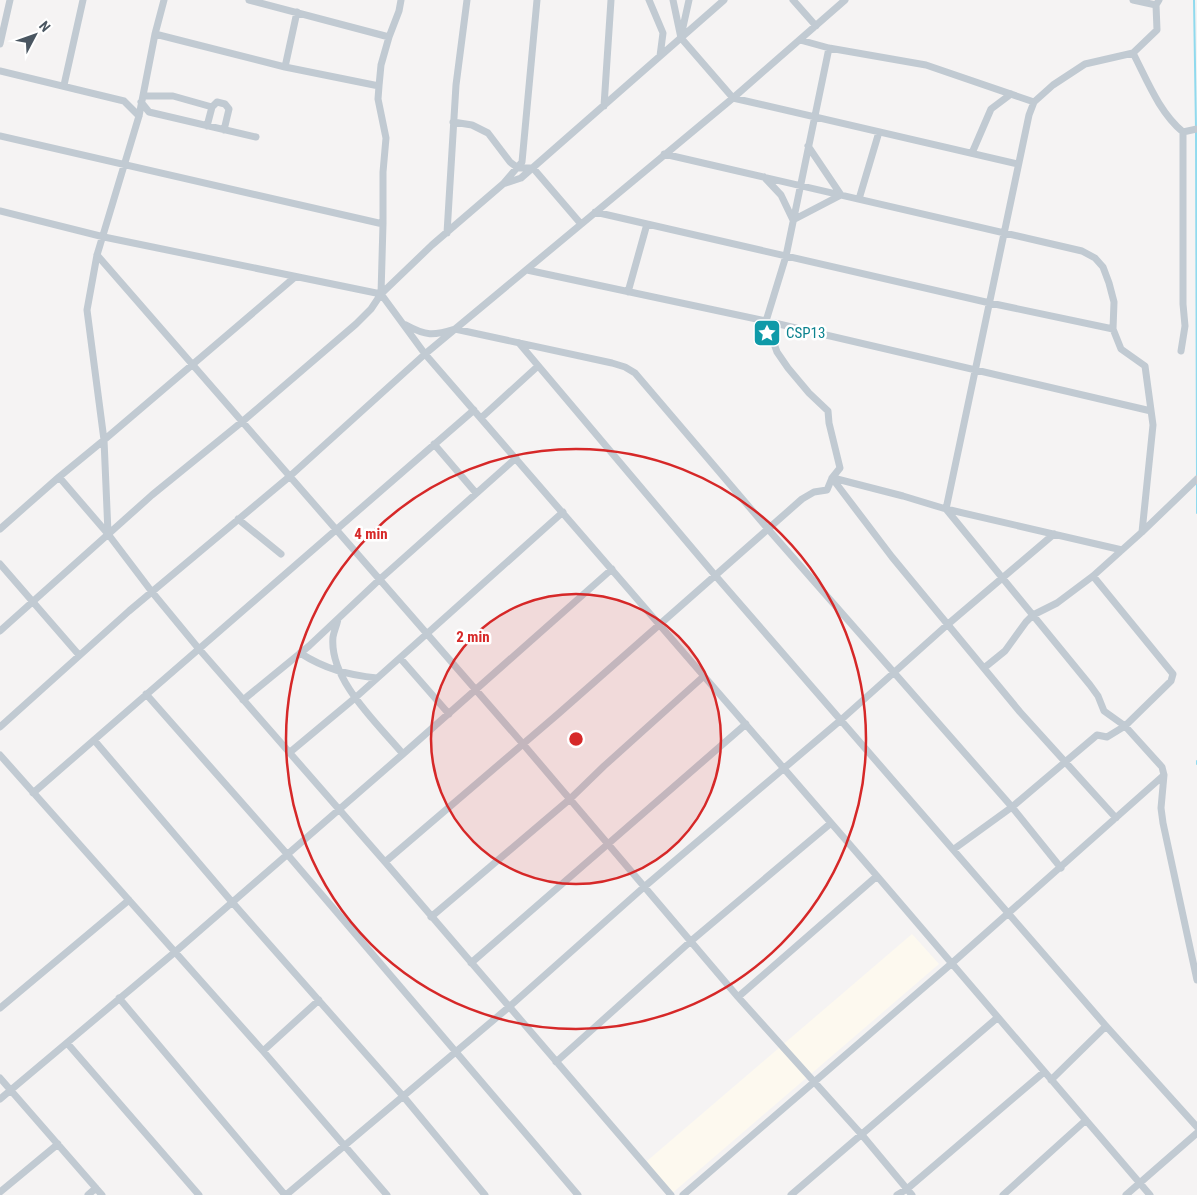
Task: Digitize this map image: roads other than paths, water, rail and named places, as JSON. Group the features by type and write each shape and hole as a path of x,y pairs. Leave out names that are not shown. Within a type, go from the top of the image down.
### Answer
{"street":[{"path":"0,44 10,0"},
{"path":"64,85 83,0"},
{"path":"108,534 104,440 87,310 97,255 139,116 155,34 164,0"},
{"path":"250,0 389,37"},
{"path":"380,294 383,170 386,138 378,99 381,65 399,11 400,0"},
{"path":"447,233 456,85 467,0"},
{"path":"0,631 152,494 242,421 356,324 371,309 380,294 503,184 518,168 522,162 525,144 537,0"},
{"path":"604,106 611,0"},
{"path":"649,0 663,32 660,56"},
{"path":"673,0 681,38 733,98 1018,164"},
{"path":"681,38 689,0"},
{"path":"503,184 521,178 724,0"},
{"path":"793,0 816,26"},
{"path":"0,727 79,655 289,477 425,354 733,98 846,0"},
{"path":"946,509 1029,115 1034,102 1053,85 1085,64 1133,53 1157,30 1158,2 1134,0"},
{"path":"285,66 297,12"},
{"path":"155,34 285,66 379,86"},
{"path":"800,40 829,48 926,65 1034,102"},
{"path":"385,862 523,744 714,574 802,499 814,492 827,490 832,478 840,468 828,411 808,392 788,368 778,352 766,321 786,256 829,48"},
{"path":"1133,53 1161,107 1173,123 1183,132 1183,304 1185,326 1181,351"},
{"path":"0,71 124,101 139,116"},
{"path":"972,153 991,109 1011,94"},
{"path":"142,99 173,96 212,107"},
{"path":"142,99 149,112 256,137"},
{"path":"207,126 212,107 217,102 225,104 229,108 224,130"},
{"path":"453,122 472,125 488,133 510,162 518,168 533,168 581,224"},
{"path":"1183,132 1195,129"},
{"path":"860,199 878,132"},
{"path":"0,136 383,224"},
{"path":"808,146 841,195"},
{"path":"664,154 1082,250 1096,258 1103,267 1114,302 1113,329 1121,349 1145,366 1153,425 1142,532"},
{"path":"763,176 781,195 793,220"},
{"path":"793,220 841,195"},
{"path":"0,211 104,237 380,294 425,354 878,876 951,964 1150,1195"},
{"path":"595,212 990,303 1113,329"},
{"path":"628,292 647,224"},
{"path":"97,255 193,363 289,477 523,744 738,997 862,1136 909,1192"},
{"path":"527,270 766,321 1151,411"},
{"path":"0,529 58,476 104,440 295,277"},
{"path":"402,322 422,334 436,335 455,329 612,363 635,373 768,529 1012,807 1061,868"},
{"path":"519,344 714,574 1106,1026 1197,1127"},
{"path":"481,418 538,366"},
{"path":"33,793 474,410"},
{"path":"434,444 476,493"},
{"path":"243,700 300,653 516,458"},
{"path":"58,476 108,534 199,649 671,1195"},
{"path":"832,478 946,509 1122,550"},
{"path":"832,478 947,625 1020,712 1116,818"},
{"path":"984,668 1005,651 1026,622 1034,615 1057,603 1093,576 1197,479"},
{"path":"1189,486 1197,489"},
{"path":"946,509 1090,685 1098,696 1104,711 1125,726 1162,767 1164,775 1161,798 1163,823 1197,980"},
{"path":"289,753 355,698 563,512"},
{"path":"238,519 281,554"},
{"path":"119,998 286,1195 457,1052 644,887 842,720 947,625 1054,534"},
{"path":"0,564 79,655"},
{"path":"0,1099 175,952 339,810 612,569"},
{"path":"954,849 1012,807 1097,735 1107,737 1125,726 1171,681 1173,674 1093,576"},
{"path":"338,618 333,638 339,672 355,698 403,754"},
{"path":"300,653 314,662 339,672 353,676 377,678"},
{"path":"400,658 448,714"},
{"path":"431,917 570,799 704,676"},
{"path":"146,694 287,854 578,1195"},
{"path":"471,963 746,724"},
{"path":"94,740 232,902 403,1096 485,1195"},
{"path":"0,755 388,1195"},
{"path":"683,1195 1061,868 1164,775"},
{"path":"556,1062 691,941 831,823"},
{"path":"738,997 878,876"},
{"path":"0,1008 129,900"},
{"path":"263,1051 319,1000"},
{"path":"791,1195 998,1018"},
{"path":"1051,1080 1106,1026"},
{"path":"67,1043 199,1195"},
{"path":"896,1195 909,1192 1044,1072"},
{"path":"0,1078 102,1195"},
{"path":"1003,1195 1086,1120"},
{"path":"1126,1195 1197,1132"},
{"path":"0,1192 58,1144"},
{"path":"88,1195 96,1188"}],"waterway":[{"path":"1194,0 1196,128"},
{"path":"1196,132 1197,478"},
{"path":"1197,482 1197,513"}],"place":[{"name":"CSP13","path":"767,333"}]}
